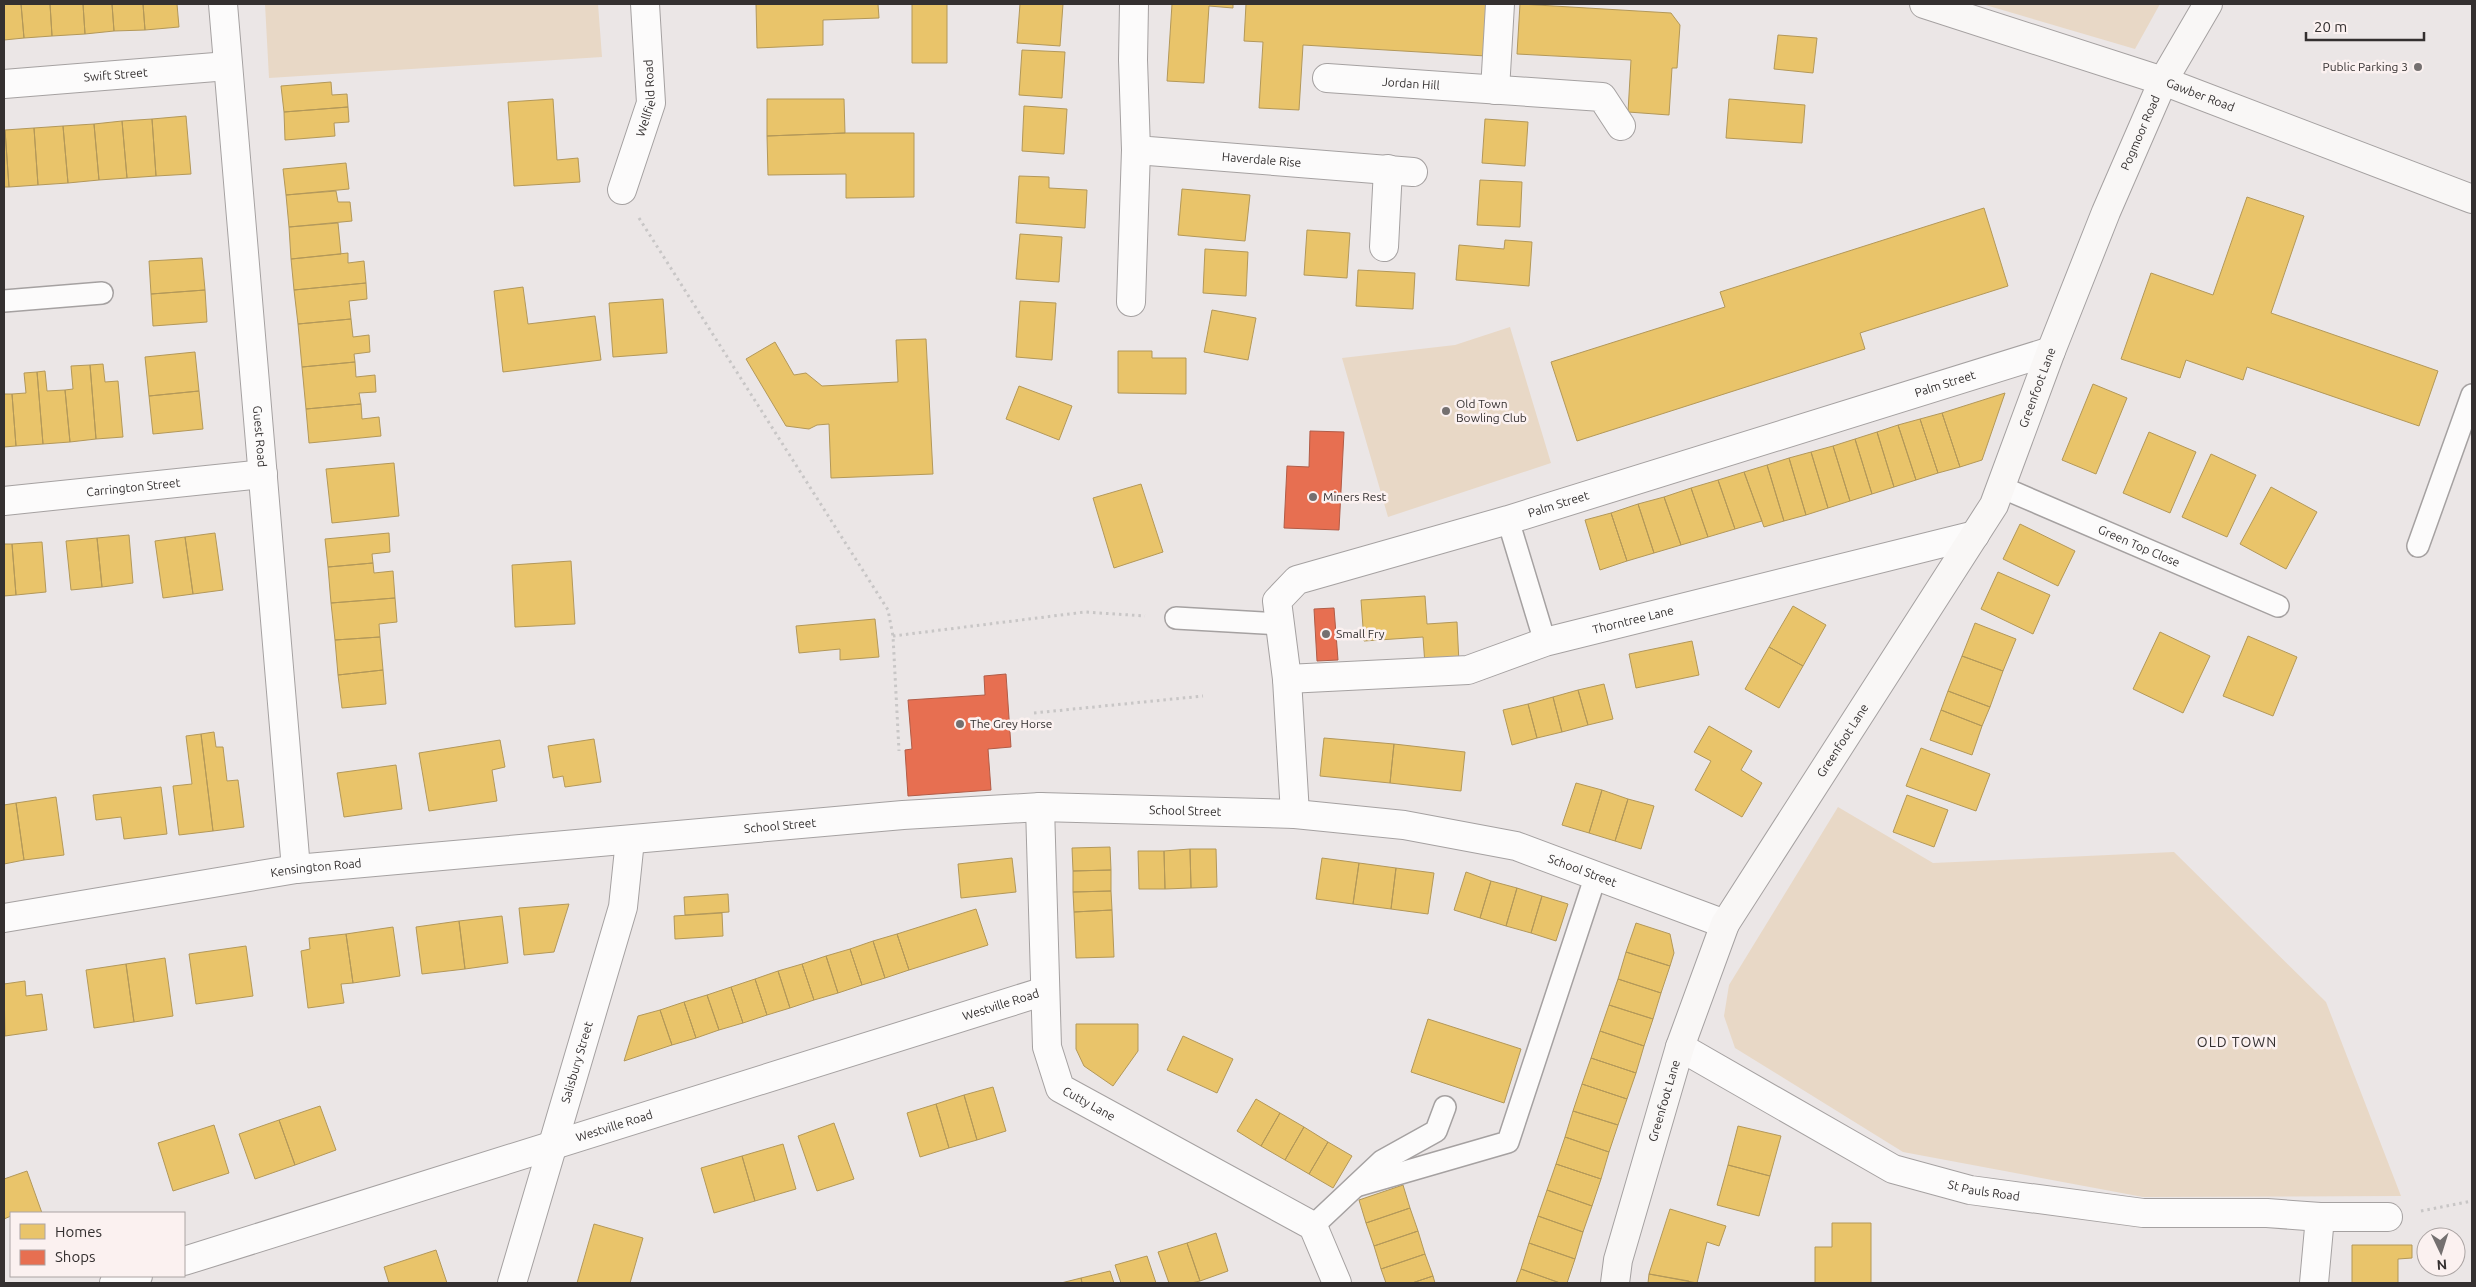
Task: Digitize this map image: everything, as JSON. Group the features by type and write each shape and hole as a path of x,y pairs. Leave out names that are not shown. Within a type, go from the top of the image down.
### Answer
{"street":[{"name":"Guest Road","path":"223,4 296,870"},
{"name":"Wellfield Road","path":"622,190 651,103 645,4"},
{"path":"1132,302 1136,150 1133,60 1134,4"},
{"path":"1495,90 1500,4"},
{"name":"Gawber Road","path":"1924,4 2163,81 2472,199"},
{"name":"Pogmoor Road","path":"2106,212 2163,81 2208,4"},
{"name":"Swift Street","path":"4,84 228,66"},
{"name":"Jordan Hill","path":"1327,78 1602,97 1622,126"},
{"name":"Haverdale Rise","path":"1136,150 1400,170 1384,247"},
{"name":"Greenfoot Lane","path":"1615,1283 1618,1260 1680,1047 1725,924 1994,505 2051,351 2106,212"},
{"name":"Palm Street","path":"1295,814 1287,679 1277,601 1297,580 1508,520 2051,351"},
{"name":"Carrington Street","path":"4,501 263,474"},
{"name":"Thorntree Lane","path":"1287,679 1468,670 1545,642 1975,535"},
{"name":"School Street","path":"630,840 903,815 1040,807 1295,814 1404,825 1516,846 1725,924"},
{"name":"Cutty Lane","path":"1040,807 1047,1047 1060,1088 1313,1226"},
{"name":"Kensington Road","path":"4,918 296,870 630,840"},
{"name":"Salisbury Street","path":"512,1283 623,907 630,840"},
{"name":"Westville Road","path":"185,1261 1044,991"},
{"name":"St Pauls Road","path":"1680,1047 1893,1169 1960,1187 2143,1213 2266,1213 2320,1217 2388,1217"},
{"path":"2314,1283 2320,1217"},
{"path":"1313,1226 1337,1283"},
{"path":"114,1283 135,1277"}],"lane":[{"path":"4,301 102,293"},
{"path":"2418,546 2472,395"},
{"name":"Green Top Close","path":"2001,487 2278,606"},
{"path":"1508,520 1545,642"},
{"path":"1176,618 1280,624"},
{"path":"1356,1186 1508,1142 1596,875"},
{"path":"1313,1226 1382,1161 1436,1131 1444,1107"}],"path":[{"path":"622,190 888,610 893,636 899,751"},
{"path":"893,636 1085,612 1176,618"},
{"path":"1034,713 1203,696"},
{"path":"2388,1217 2472,1201"}],"shaded area":[{"path":"265,4 598,4 602,57 269,78"},
{"path":"1982,4 2160,4 2135,49"},
{"name":"Old Town Bowling Club","path":"1510,327 1551,463 1388,517 1342,358 1455,345"},
{"path":"1838,807 1933,863 2174,852 2326,1002 2401,1196 2143,1197 1903,1152 1735,1048 1724,1016 1729,985"}],"building: Homes":[{"path":"4,4 21,4 24,38 4,40"},
{"path":"21,4 50,4 52,36 24,38"},
{"path":"50,4 83,4 85,34 52,36"},
{"path":"83,4 112,4 114,31 85,34"},
{"path":"112,4 143,4 145,30 114,31"},
{"path":"143,4 177,4 179,27 145,30"},
{"path":"756,4 878,4 879,18 823,20 823,45 757,48"},
{"path":"912,4 947,4 947,63 912,63"},
{"path":"1020,4 1063,4 1060,46 1017,43"},
{"path":"1172,4 1233,4 1233,8 1209,6 1204,83 1167,81"},
{"path":"1246,4 1489,4 1486,56 1303,45 1299,110 1259,108 1263,42 1244,41"},
{"path":"1520,4 1671,13 1680,25 1677,68 1672,68 1669,115 1628,112 1631,60 1517,54"},
{"path":"1778,35 1817,38 1813,73 1774,69"},
{"path":"1022,50 1065,52 1062,98 1019,95"},
{"path":"331,82 332,95 347,94 348,107 284,112 281,86"},
{"path":"553,99 557,160 578,158 580,182 514,186 508,102"},
{"path":"767,99 844,99 845,133 767,136"},
{"path":"1729,99 1805,105 1802,143 1726,138"},
{"path":"1024,106 1067,109 1064,154 1022,151"},
{"path":"348,107 349,122 334,123 335,136 285,140 284,112"},
{"path":"186,116 191,174 156,176 152,119"},
{"path":"152,119 156,176 127,178 122,121"},
{"path":"1485,119 1528,122 1525,166 1482,163"},
{"path":"122,121 127,178 99,180 94,124"},
{"path":"94,124 99,180 68,183 63,126"},
{"path":"63,126 68,183 38,185 34,128"},
{"path":"34,128 38,185 9,187 5,130"},
{"path":"5,130 9,187 4,187"},
{"path":"914,133 914,197 846,198 846,174 768,175 767,136"},
{"path":"346,163 349,189 286,195 283,169"},
{"path":"1019,176 1049,177 1049,188 1087,190 1085,228 1016,223"},
{"path":"1480,180 1522,182 1520,227 1477,225"},
{"path":"1182,189 1250,195 1245,241 1178,235"},
{"path":"336,191 338,202 350,202 352,221 289,227 286,195"},
{"path":"2247,197 2304,216 2271,313 2438,371 2419,426 2247,367 2243,380 2186,360 2180,378 2121,359 2151,273 2213,295"},
{"path":"1984,208 2008,286 1860,333 1865,349 1577,441 1551,362 1725,307 1720,292"},
{"path":"338,223 341,254 291,259 289,227"},
{"path":"1307,230 1350,233 1347,278 1304,275"},
{"path":"1020,234 1062,237 1059,282 1016,279"},
{"path":"1505,240 1532,242 1529,286 1456,280 1459,245 1504,249"},
{"path":"1205,249 1248,252 1246,296 1203,293"},
{"path":"348,253 348,263 364,261 366,283 294,290 291,259"},
{"path":"202,258 205,290 151,294 149,261"},
{"path":"1358,270 1415,273 1413,309 1356,306"},
{"path":"366,283 367,299 349,301 351,319 298,324 294,290"},
{"path":"523,287 528,324 595,316 601,360 503,372 494,291"},
{"path":"205,290 207,322 153,326 151,294"},
{"path":"663,299 667,353 613,357 609,303"},
{"path":"1020,301 1056,303 1052,360 1016,357"},
{"path":"1212,310 1256,318 1248,360 1204,352"},
{"path":"351,319 353,337 369,335 370,352 354,354 355,362 302,367 298,324"},
{"path":"926,339 933,474 831,478 829,424 817,425 809,429 786,426 746,359 775,342 794,375 806,373 822,386 898,382 896,340"},
{"path":"1118,351 1152,351 1152,358 1186,358 1186,394 1118,393"},
{"path":"195,352 199,391 149,396 145,357"},
{"path":"355,362 356,377 375,375 376,392 359,393 361,404 306,409 302,367"},
{"path":"103,364 105,382 118,381 123,437 96,439 90,365"},
{"path":"90,365 96,439 70,442 65,390 73,389 71,366"},
{"path":"45,371 47,391 65,390 70,442 43,444 37,372"},
{"path":"37,372 43,444 16,446 12,394 26,393 24,373"},
{"path":"2093,384 2127,398 2096,474 2062,460"},
{"path":"1019,386 1072,406 1059,440 1006,419"},
{"path":"199,391 203,429 153,434 149,396"},
{"path":"2005,393 1982,460 1960,467 1942,413"},
{"path":"4,394 12,394 16,446 4,447"},
{"path":"361,404 362,419 379,417 381,436 309,443 306,409"},
{"path":"1942,413 1960,467 1938,473 1920,419"},
{"path":"1920,419 1938,473 1916,480 1898,425"},
{"path":"1898,425 1916,480 1894,487 1877,432"},
{"path":"1877,432 1894,487 1872,494 1855,439"},
{"path":"2149,432 2196,452 2170,513 2123,493"},
{"path":"1855,439 1872,494 1850,501 1833,446"},
{"path":"1833,446 1850,501 1828,508 1811,452"},
{"path":"1811,452 1828,508 1806,515 1789,458"},
{"path":"2211,454 2256,475 2227,537 2182,517"},
{"path":"1789,458 1806,515 1784,521 1767,465"},
{"path":"394,463 399,516 332,523 326,469"},
{"path":"1767,465 1784,521 1764,527 1744,472"},
{"path":"1744,472 1762,521 1735,529 1718,480"},
{"path":"1718,480 1735,529 1708,537 1691,488"},
{"path":"1141,484 1163,552 1114,568 1093,498"},
{"path":"2271,487 2317,512 2286,569 2240,544"},
{"path":"1691,488 1708,537 1681,545 1664,497"},
{"path":"1664,497 1681,545 1654,553 1638,504"},
{"path":"1638,504 1654,553 1627,561 1611,513"},
{"path":"1611,513 1627,561 1600,570 1585,520"},
{"path":"2020,524 2075,551 2058,586 2003,559"},
{"path":"215,533 223,590 193,594 185,537"},
{"path":"389,533 390,552 372,554 373,563 328,567 325,539"},
{"path":"129,535 133,583 102,587 97,538"},
{"path":"185,537 193,594 163,598 155,541"},
{"path":"97,538 102,587 71,590 66,541"},
{"path":"42,542 46,592 16,595 12,544"},
{"path":"4,544 12,544 16,595 4,596"},
{"path":"571,561 575,624 515,627 512,565"},
{"path":"373,563 374,573 393,571 395,598 331,603 328,567"},
{"path":"1998,572 2050,595 2033,634 1981,609"},
{"path":"1425,596 1427,624 1457,622 1459,663 1425,665 1423,637 1364,641 1361,600"},
{"path":"395,598 397,622 379,624 380,637 335,640 331,603"},
{"path":"1793,606 1826,625 1803,666 1769,647"},
{"path":"875,619 879,657 840,660 840,649 799,653 796,626"},
{"path":"1975,623 2016,639 2003,671 1962,656"},
{"path":"2160,632 2210,656 2183,713 2133,689"},
{"path":"2248,636 2297,657 2273,716 2223,696"},
{"path":"380,637 383,670 338,675 335,640"},
{"path":"1692,641 1699,675 1636,688 1629,654"},
{"path":"1769,647 1803,666 1779,708 1745,689"},
{"path":"1962,656 2003,671 1990,707 1948,691"},
{"path":"383,670 386,704 342,708 338,675"},
{"path":"1604,684 1613,719 1588,725 1578,690"},
{"path":"1578,690 1588,725 1562,732 1553,697"},
{"path":"1948,691 1990,707 1982,726 1941,710"},
{"path":"1553,697 1562,732 1537,738 1528,704"},
{"path":"1528,704 1537,738 1512,745 1503,710"},
{"path":"1941,710 1982,726 1972,755 1930,740"},
{"path":"1709,726 1752,751 1741,770 1762,783 1742,817 1695,790 1711,761 1694,752"},
{"path":"214,732 216,747 223,747 227,781 238,780 244,827 213,831 201,734"},
{"path":"201,734 213,831 179,835 173,786 192,784 186,736"},
{"path":"1324,738 1394,744 1390,783 1320,776"},
{"path":"594,739 601,782 565,787 563,776 553,778 548,746"},
{"path":"500,740 505,767 492,770 497,801 429,811 419,753"},
{"path":"1394,744 1465,752 1461,791 1390,783"},
{"path":"1921,748 1990,774 1976,811 1906,786"},
{"path":"396,765 402,809 344,817 337,773"},
{"path":"1576,783 1602,790 1589,833 1562,825"},
{"path":"161,787 167,834 124,839 121,817 96,820 93,795"},
{"path":"1602,790 1628,799 1615,841 1589,833"},
{"path":"1907,795 1948,810 1934,847 1893,832"},
{"path":"56,797 64,855 24,860 16,803"},
{"path":"1628,799 1654,806 1641,849 1615,841"},
{"path":"16,803 24,860 4,864 4,805"},
{"path":"1110,847 1111,870 1073,871 1072,848"},
{"path":"1190,849 1216,849 1217,887 1191,888"},
{"path":"1190,849 1191,888 1165,889 1164,851"},
{"path":"1138,851 1164,851 1165,889 1139,889"},
{"path":"1012,858 1016,892 961,898 958,864"},
{"path":"1322,858 1359,863 1353,904 1316,899"},
{"path":"1359,863 1396,868 1391,909 1353,904"},
{"path":"1396,868 1434,873 1428,914 1391,909"},
{"path":"1111,870 1111,891 1073,892 1073,871"},
{"path":"1466,872 1491,881 1480,918 1454,910"},
{"path":"1491,881 1517,888 1506,926 1480,918"},
{"path":"1517,888 1542,896 1531,933 1506,926"},
{"path":"1111,891 1112,910 1074,912 1073,892"},
{"path":"728,894 729,912 685,915 684,897"},
{"path":"1542,896 1568,904 1556,941 1531,933"},
{"path":"569,904 554,952 524,955 519,908"},
{"path":"976,909 988,945 909,970 897,934"},
{"path":"1112,910 1114,957 1076,958 1074,912"},
{"path":"722,913 723,936 675,939 674,916"},
{"path":"502,916 508,963 465,969 459,921"},
{"path":"459,921 465,969 422,974 416,927"},
{"path":"1636,923 1670,934 1674,953 1670,966 1626,952"},
{"path":"393,927 400,976 353,983 346,934"},
{"path":"346,934 353,983 341,984 344,1003 308,1008 301,951 310,949 309,938"},
{"path":"897,934 909,970 885,978 873,941"},
{"path":"873,941 885,978 862,985 850,949"},
{"path":"246,946 253,996 196,1004 189,954"},
{"path":"850,949 862,985 838,993 826,956"},
{"path":"1626,952 1670,966 1661,993 1618,979"},
{"path":"826,956 838,993 814,1000 802,964"},
{"path":"165,958 173,1016 134,1022 126,964"},
{"path":"126,964 134,1022 94,1028 86,970"},
{"path":"802,964 814,1000 790,1008 778,971"},
{"path":"778,971 790,1008 767,1015 755,979"},
{"path":"755,979 767,1015 743,1023 731,987"},
{"path":"1618,979 1661,993 1653,1019 1609,1005"},
{"path":"25,981 26,996 42,994 47,1030 5,1036 4,984"},
{"path":"731,987 743,1023 719,1030 707,995"},
{"path":"707,995 719,1030 696,1038 684,1002"},
{"path":"684,1002 696,1038 672,1045 660,1010"},
{"path":"1609,1005 1653,1019 1644,1046 1600,1031"},
{"path":"660,1010 672,1045 624,1061 638,1016"},
{"path":"1428,1019 1521,1049 1504,1103 1411,1072"},
{"path":"1076,1024 1138,1024 1138,1051 1113,1086 1084,1066 1076,1049"},
{"path":"1600,1031 1644,1046 1636,1073 1591,1058"},
{"path":"1183,1036 1233,1059 1217,1093 1167,1070"},
{"path":"1591,1058 1636,1073 1627,1099 1582,1084"},
{"path":"1582,1084 1627,1099 1618,1125 1573,1111"},
{"path":"993,1087 1006,1131 977,1140 964,1095"},
{"path":"964,1095 977,1140 949,1148 936,1104"},
{"path":"1256,1099 1280,1113 1261,1146 1237,1131"},
{"path":"936,1104 949,1148 920,1157 907,1113"},
{"path":"320,1106 336,1150 295,1165 279,1120"},
{"path":"1573,1111 1618,1125 1609,1152 1565,1137"},
{"path":"1280,1113 1304,1127 1285,1160 1261,1146"},
{"path":"279,1120 295,1165 255,1179 239,1134"},
{"path":"834,1123 854,1179 817,1191 798,1136"},
{"path":"214,1125 229,1173 173,1191 158,1143"},
{"path":"1738,1126 1781,1136 1770,1176 1728,1165"},
{"path":"1304,1127 1328,1142 1309,1174 1285,1160"},
{"path":"1565,1137 1609,1152 1601,1179 1556,1164"},
{"path":"1328,1142 1352,1156 1333,1188 1309,1174"},
{"path":"783,1144 796,1189 755,1201 742,1156"},
{"path":"742,1156 755,1201 714,1213 701,1168"},
{"path":"1556,1164 1601,1179 1592,1206 1547,1190"},
{"path":"1728,1165 1770,1176 1759,1216 1717,1205"},
{"path":"27,1171 42,1212 10,1212 10,1216 4,1219 4,1179"},
{"path":"1403,1185 1410,1208 1366,1223 1359,1200"},
{"path":"1547,1190 1592,1206 1583,1232 1538,1216"},
{"path":"1410,1208 1418,1231 1374,1246 1366,1223"},
{"path":"1670,1209 1726,1226 1719,1246 1707,1242 1697,1283 1649,1274"},
{"path":"1538,1216 1583,1232 1575,1259 1529,1243"},
{"path":"1832,1223 1871,1223 1871,1283 1815,1283 1815,1247 1832,1247"},
{"path":"594,1224 643,1238 630,1283 577,1283"},
{"path":"1418,1231 1425,1254 1381,1269 1374,1246"},
{"path":"1216,1233 1228,1271 1200,1281 1187,1243"},
{"path":"1187,1243 1200,1281 1169,1283 1158,1252"},
{"path":"1529,1243 1575,1259 1567,1283 1560,1283 1521,1269"},
{"path":"2352,1245 2412,1245 2412,1258 2398,1259 2398,1283 2352,1283"},
{"path":"436,1250 447,1283 389,1283 384,1267"},
{"path":"1425,1254 1433,1276 1412,1283 1386,1283 1381,1269"},
{"path":"1147,1256 1156,1283 1121,1283 1115,1265"},
{"path":"1521,1269 1560,1283 1516,1283"},
{"path":"1110,1271 1114,1283 1082,1283 1081,1278"},
{"path":"1649,1274 1689,1281 1689,1283 1648,1283"},
{"path":"1433,1276 1435,1283 1412,1283"},
{"path":"1081,1278 1082,1283 1061,1283"}],"building: Shops":[{"name":"Miners Rest","path":"1310,431 1344,432 1339,530 1284,528 1287,466 1309,467"},
{"name":"Small Fry","path":"1334,608 1338,660 1317,661 1314,609"},
{"name":"The Grey Horse","path":"1006,674 1011,747 988,749 991,790 908,796 905,750 912,749 908,700 985,695 984,676"}],"place":[{"name":"Public Parking 3","path":"2418,67"},
{"name":"Old Town Bowling Club","path":"1446,411"},
{"name":"Miners Rest","path":"1313,497"},
{"name":"Small Fry","path":"1326,634"},
{"name":"The Grey Horse","path":"960,724"}],"district":[{"name":"OLD TOWN","path":"2237,1042"}]}
